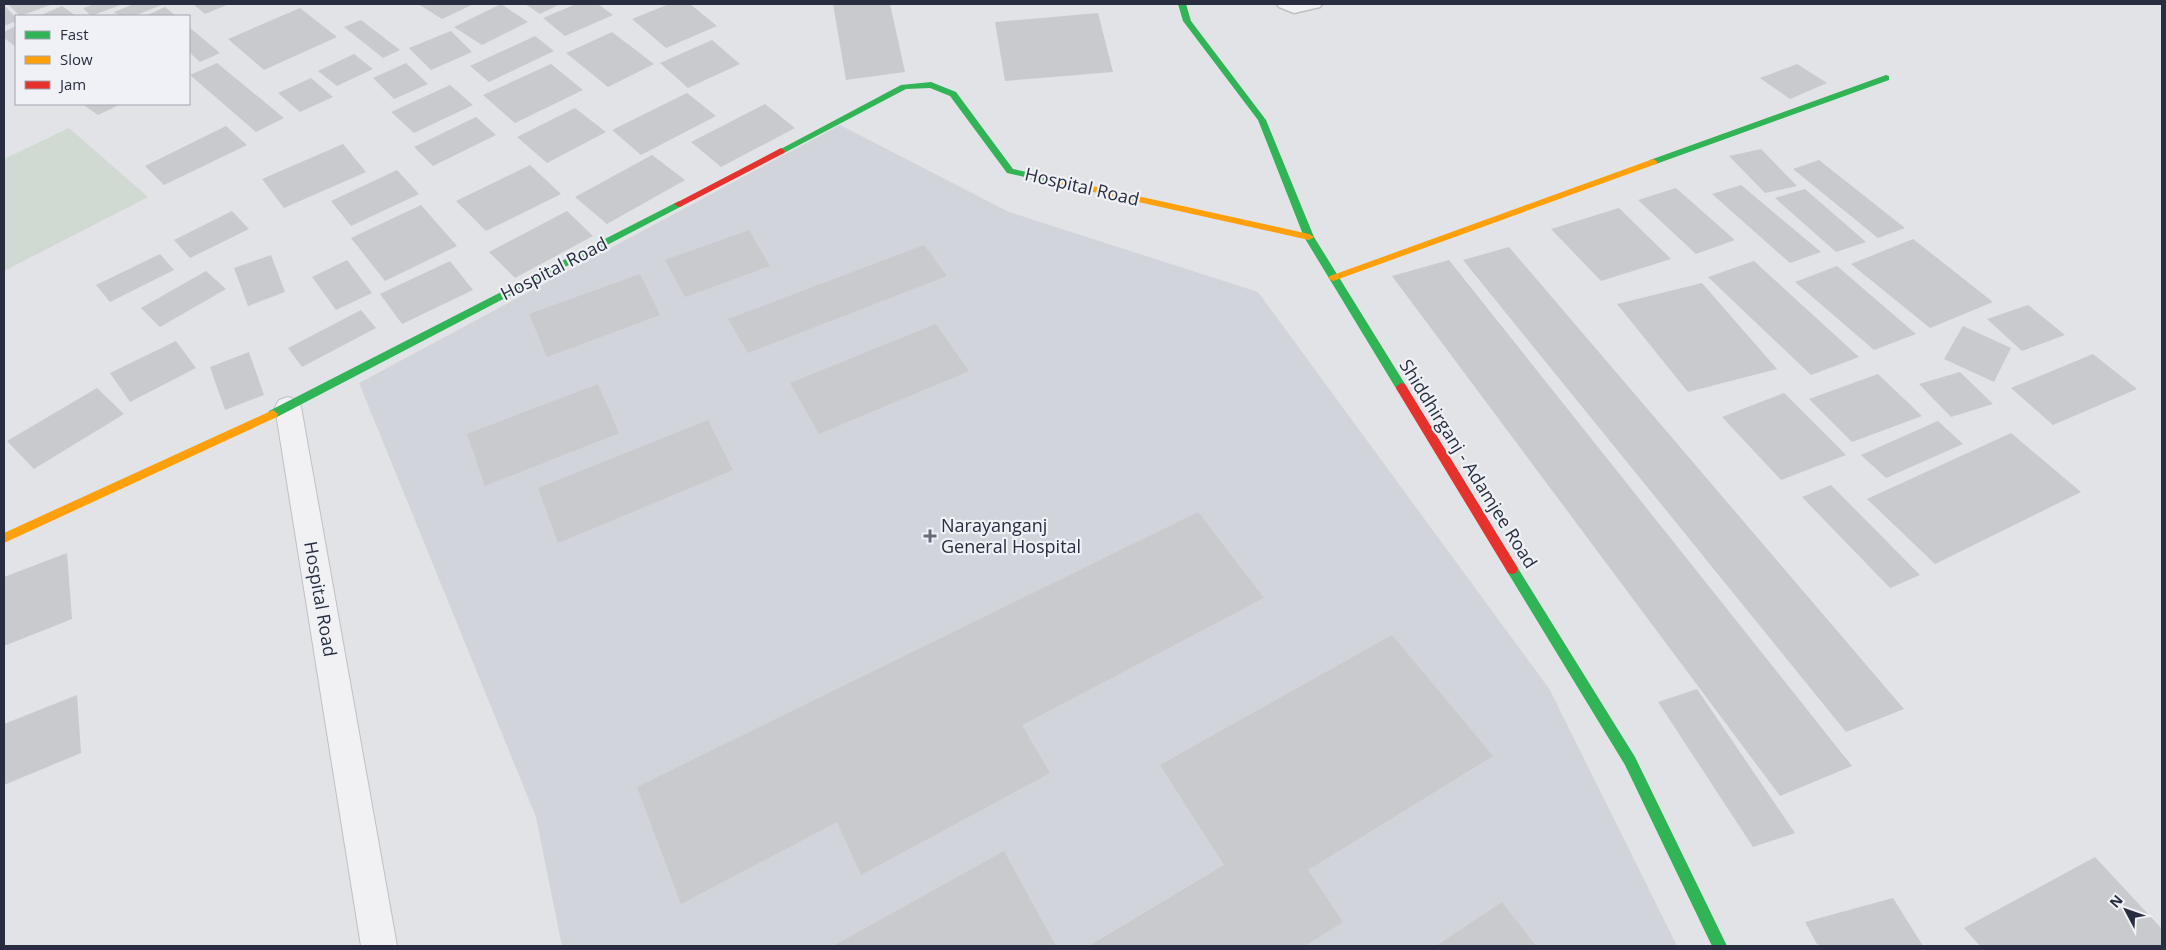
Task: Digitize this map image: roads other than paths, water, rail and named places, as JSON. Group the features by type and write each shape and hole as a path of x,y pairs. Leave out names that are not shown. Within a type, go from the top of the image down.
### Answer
{"street":[{"name":"Shiddhirganj - Adamjee Road","path":"1182,4 1187,21 1262,120 1309,237 1630,761 1720,946"},
{"path":"1333,278 1886,78"},
{"name":"Hospital Road","path":"379,946 288,407 904,87 931,85 953,94 1010,171 1309,237"},
{"path":"4,538 288,407"}],"lane":[{"path":"1284,4 1294,8 1315,4"}],"place":[{"name":"Narayanganj General Hospital","path":"930,536"}]}
